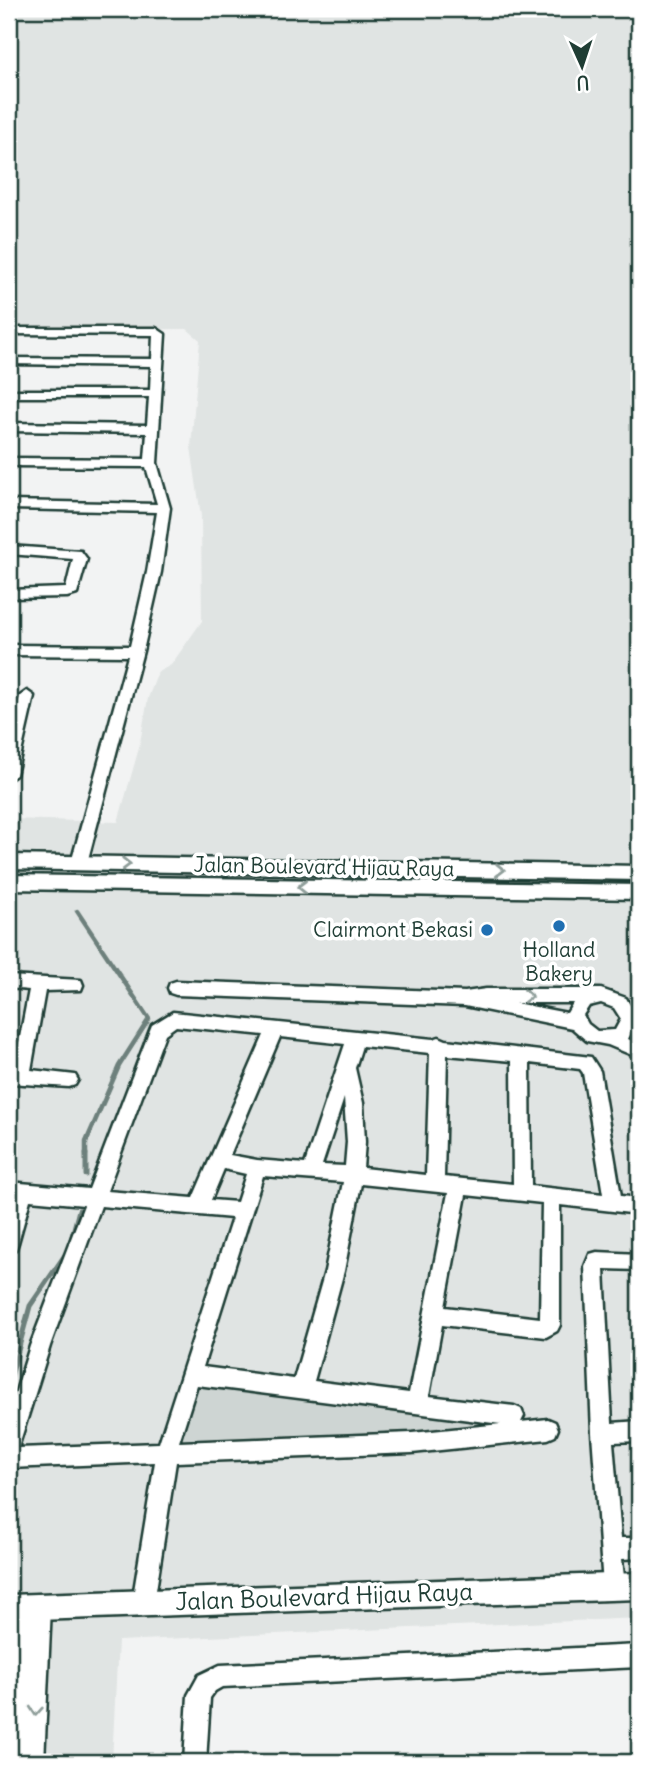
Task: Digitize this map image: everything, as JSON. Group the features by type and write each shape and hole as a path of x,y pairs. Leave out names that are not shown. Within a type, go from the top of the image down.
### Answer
{"street":[{"path":"9,331 156,331 159,334 151,463 163,508 154,572 136,651 79,863"},
{"path":"9,361 156,363"},
{"path":"9,393 155,394"},
{"path":"9,427 152,429"},
{"path":"9,462 151,463"},
{"path":"9,506 163,508"},
{"path":"9,550 76,554 80,559 72,591 59,594 9,593"},
{"path":"9,650 136,651"},
{"path":"9,775 15,718 27,696"},
{"name":"Jalan Boulevard Hijau Raya","path":"9,862 639,873"},
{"path":"245,866 246,886"},
{"name":"Jalan Boulevard Hijau Raya","path":"9,882 639,892"},
{"path":"9,982 75,985"},
{"path":"38,984 15,1076 69,1080"},
{"path":"176,988 465,999 486,996 611,998 627,1010 634,1029 611,1039"},
{"path":"577,1022 577,1007 591,997"},
{"path":"465,999 484,1006 577,1022 591,1037 611,1039 639,1051"},
{"path":"9,1446 90,1196 159,1030 164,1023 173,1019 578,1060 588,1065 613,1202"},
{"path":"199,1206 220,1161 235,1115 275,1029"},
{"path":"311,1171 356,1038"},
{"path":"435,1185 439,1044"},
{"path":"521,1056 522,1194"},
{"path":"302,1387 355,1175 354,1103 346,1068"},
{"path":"220,1161 257,1168 355,1175 639,1206"},
{"path":"143,1603 168,1450 257,1168"},
{"path":"417,1404 458,1187"},
{"path":"9,1243 16,1191 244,1212"},
{"path":"434,1315 546,1328 550,1325 551,1197"},
{"path":"627,1586 613,1549 603,1433 594,1266 597,1260 639,1262"},
{"path":"190,1375 302,1387 514,1416"},
{"path":"9,1458 412,1443 548,1429"},
{"path":"603,1433 639,1431"},
{"path":"613,1549 639,1548"},
{"name":"Jalan Boulevard Hijau Raya","path":"28,1618 143,1603 627,1586"},
{"path":"28,1618 33,1762"},
{"path":"195,1762 199,1695 207,1683 220,1676 639,1656"},
{"path":"10,1762 30,1661"}],"shaded area":[{"path":"9,9 639,9 639,1618 118,1641 112,1762 9,1762 9,819 118,822 139,748 148,698 158,672 171,665 202,621 201,516 191,447 200,340 187,329 9,330"},
{"path":"195,1384 498,1423 496,1428 178,1442"}],"waterway":[{"path":"77,911 149,1019 119,1066 86,1142 86,1175"},
{"path":"71,1240 79,1210"},
{"path":"9,1384 30,1306 65,1255"}],"place":[{"name":"Holland Bakery","path":"559,926"},
{"name":"Clairmont Bekasi","path":"487,930"}]}
